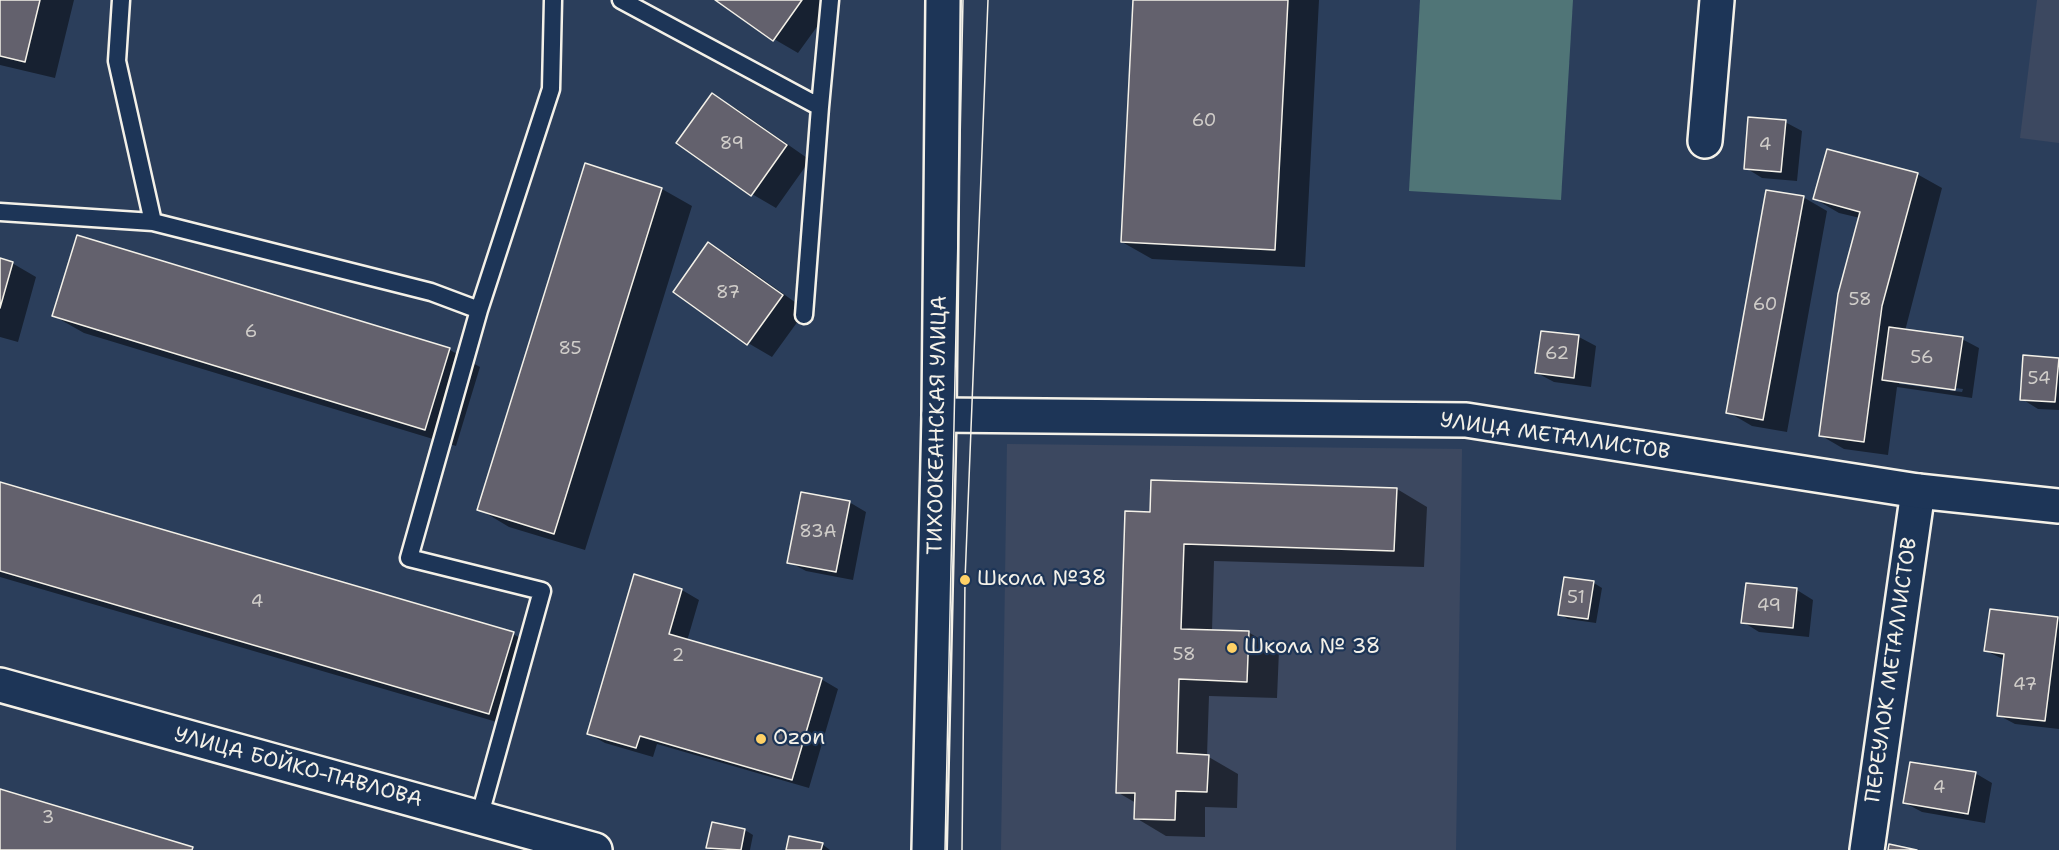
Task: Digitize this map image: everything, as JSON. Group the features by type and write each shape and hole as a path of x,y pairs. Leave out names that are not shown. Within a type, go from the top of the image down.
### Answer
{"street":[{"path":"1706,141 1717,0"},
{"name":"ТИХООКЕАНСКАЯ УЛИЦА","path":"929,850 939,415 938,3"},
{"name":"УЛИЦА МЕТАЛЛИСТОВ","path":"939,415 1466,420 1918,490 2059,506"},
{"name":"ПЕРЕУЛОК МЕТАЛЛИСТОВ","path":"1867,850 1918,490"},
{"name":"УЛИЦА БОЙКО-ПАВЛОВА","path":"0,685 596,850"}],"lane":[{"path":"121,0 117,61 153,222"},
{"path":"479,818 542,591 409,558 479,310 551,90 553,0"},
{"path":"621,0 820,107"},
{"path":"804,315 830,0"},
{"path":"0,212 153,222 431,292 479,310"}],"shaded area":[{"path":"2037,0 2059,0 2059,143 2020,138"},
{"name":"Школа № 38","path":"1007,444 1462,449 1456,850 1001,850"}],"green space":[{"path":"1420,0 1573,0 1561,200 1409,191"}],"building":[{"path":"0,0 40,0 25,62 0,56"},
{"path":"715,0 802,0 773,41"},
{"path":"1133,0 1288,0 1275,250 1121,242"},
{"path":"712,93 787,145 751,196 676,143"},
{"path":"1748,117 1786,120 1781,172 1744,169"},
{"path":"1827,149 1918,173 1882,306 1864,442 1819,436 1838,294 1860,212 1813,199"},
{"path":"585,163 662,188 554,534 477,510"},
{"path":"1766,190 1804,196 1763,420 1726,413"},
{"path":"77,235 450,348 425,430 52,316"},
{"path":"708,242 783,295 747,345 673,292"},
{"path":"0,258 13,262 0,308"},
{"path":"1889,327 1963,337 1955,390 1882,380"},
{"path":"1541,331 1579,335 1574,378 1535,373"},
{"path":"2023,355 2059,358 2055,402 2020,400"},
{"path":"1151,480 1397,488 1394,551 1184,544 1181,629 1249,631 1247,682 1179,679 1177,753 1209,755 1207,792 1176,791 1175,820 1134,819 1135,793 1116,793 1125,511 1150,512"},
{"path":"0,482 514,632 489,714 0,571"},
{"path":"801,492 850,501 836,572 787,563"},
{"path":"634,574 682,589 669,634 822,678 792,780 640,736 636,748 587,734"},
{"path":"1564,577 1594,581 1588,619 1558,615"},
{"path":"1746,583 1797,588 1793,628 1741,623"},
{"path":"1990,609 2058,617 2045,721 1997,716 2004,654 1984,651"},
{"path":"1910,762 1976,772 1968,814 1903,803"},
{"path":"0,789 193,847 192,850 0,850"},
{"path":"712,822 745,829 741,850 706,848"},
{"path":"789,836 823,843 821,850 786,850"},
{"path":"1889,844 1917,850 1888,850"}],"tram line":[{"path":"945,850 963,0"},
{"path":"962,850 965,580 988,0"}],"place":[{"name":"Школа №38","path":"965,580"},
{"name":"Школа № 38","path":"1232,648"},
{"name":"Ozon","path":"761,739"}]}
